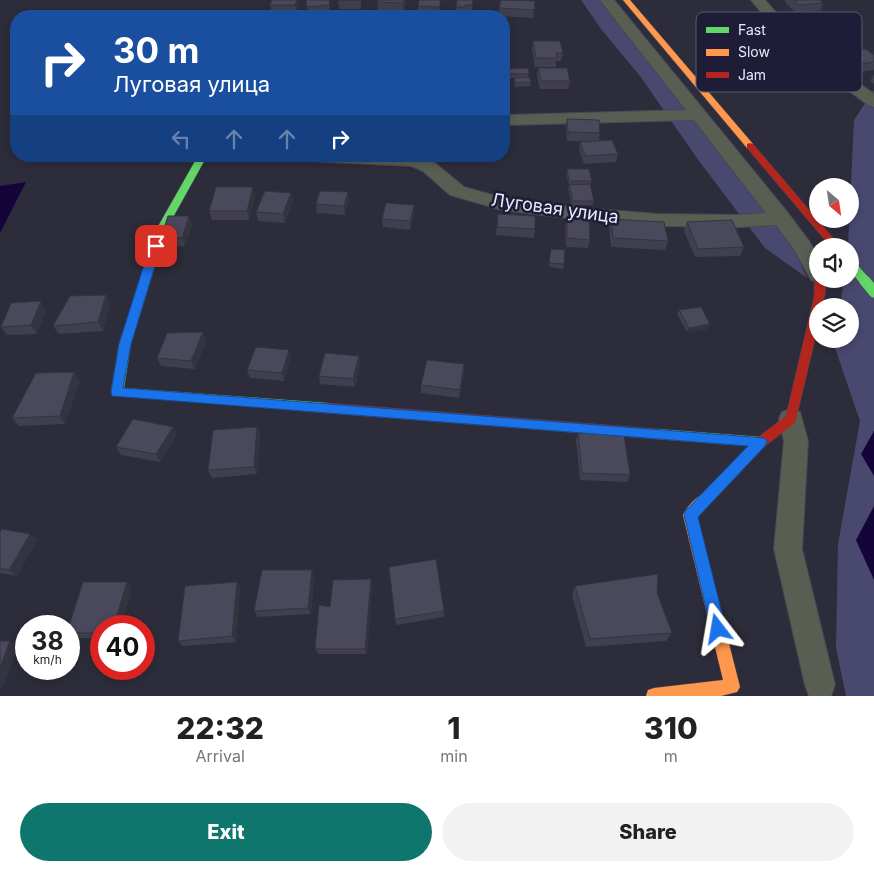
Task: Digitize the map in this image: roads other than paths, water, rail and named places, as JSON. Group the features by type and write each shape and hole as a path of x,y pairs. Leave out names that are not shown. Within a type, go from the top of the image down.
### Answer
{"street":[{"path":"607,0 781,218 809,259"},
{"path":"626,0 696,82"},
{"path":"758,0 768,12"},
{"path":"704,92 828,238"},
{"path":"860,92 874,102"},
{"path":"510,120 698,115"},
{"path":"200,162 161,230 125,344 116,392 761,442"},
{"name":"Луговая улица","path":"416,162 430,168 457,191 502,204 573,213 658,220 740,221 781,218"},
{"path":"859,274 874,292"},
{"path":"820,288 791,419 796,441 788,549 820,685"},
{"path":"654,696 732,687 690,515 761,442 791,419"}]}
